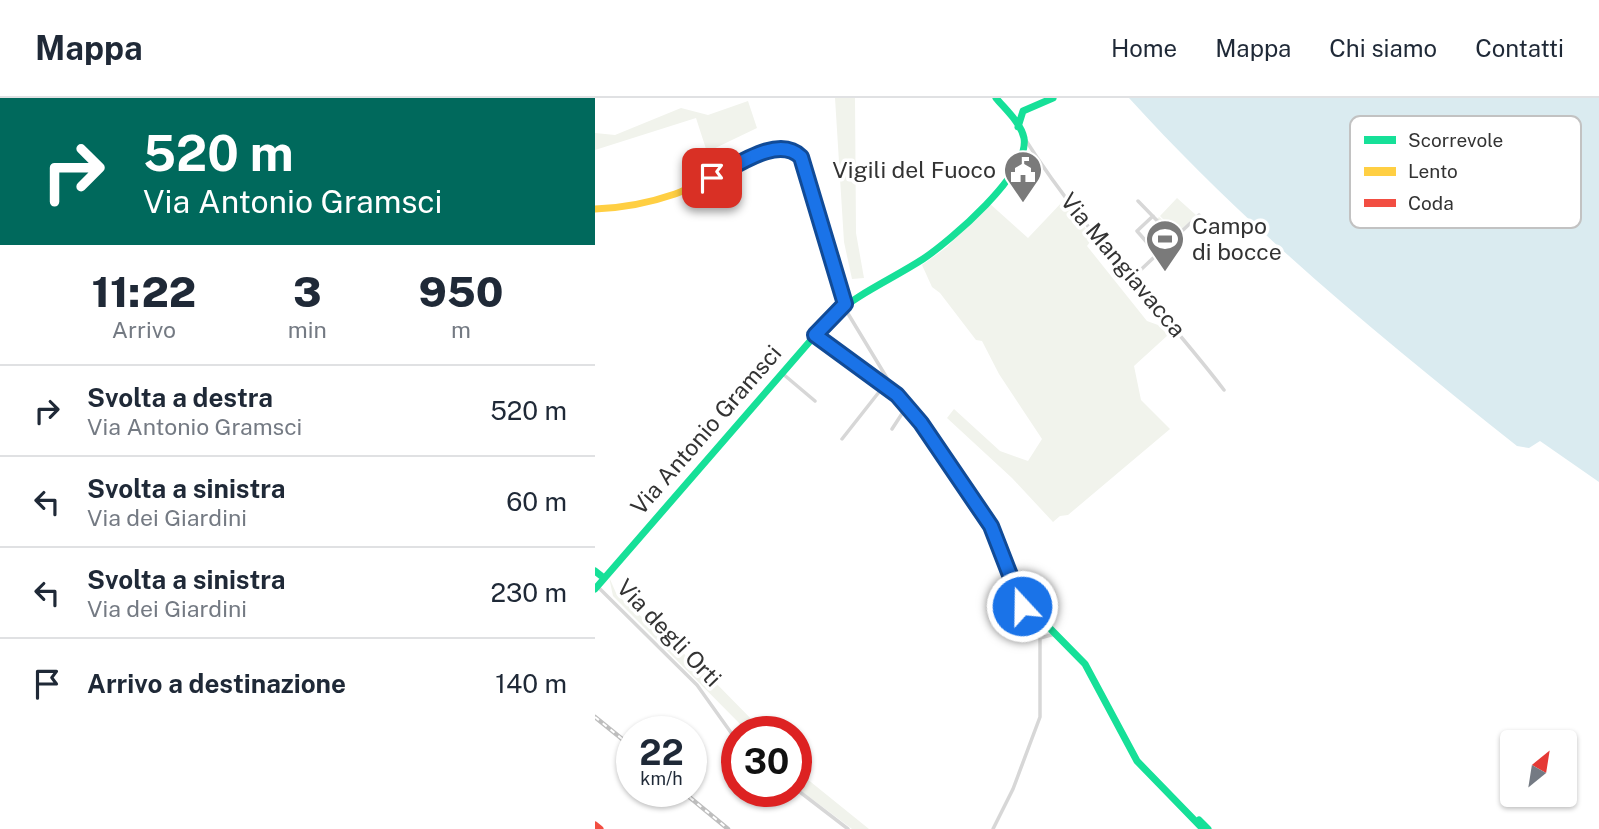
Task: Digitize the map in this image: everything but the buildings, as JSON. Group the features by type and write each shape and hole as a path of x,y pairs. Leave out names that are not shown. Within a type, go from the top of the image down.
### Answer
{"main road":[{"path":"996,98 1025,139"},
{"path":"1018,127 1023,111 1053,98"},
{"name":"Via Antonio Gramsci","path":"596,587 815,335 845,307 963,228 1013,171 1025,150 1025,139"},
{"path":"595,209 648,201 712,178 770,150 788,149 795,152 804,164 845,307"},
{"path":"815,335 885,385 907,406 987,518 1023,603 1091,674 1137,761 1205,829"},
{"path":"595,571 604,578"},
{"path":"595,825 600,829"}],"street":[{"name":"Via Mangiavacca","path":"1025,139 1078,215 1183,337 1224,390"},
{"name":"Via Antonio Gramsci","path":"1013,171 1036,157"},
{"path":"1138,201 1174,238"},
{"path":"1132,278 1199,215"},
{"path":"1153,216 1137,231 1157,254"},
{"path":"845,307 897,395"},
{"path":"781,373 815,401"},
{"path":"842,439 885,385"},
{"path":"893,429 907,406"},
{"name":"Via degli Orti","path":"596,587 697,685 721,719"},
{"path":"993,829 1013,789 1040,717 1040,638 1031,629 1023,603"},
{"path":"1040,638 1055,634"},
{"path":"812,801 848,829"}],"shaded area":[{"path":"835,98 855,98 856,233 864,278 852,279 844,242"},
{"path":"1129,98 1599,98 1599,482 1540,441 1529,448 1517,446 1316,280 1174,146"},
{"path":"748,101 757,128 707,152 696,118 595,150 595,133 615,135 681,108 708,115"},
{"path":"1177,198 1196,215 1175,236 1157,219 1159,217 1169,225 1160,216"},
{"path":"1064,200 1093,238 1087,246 1147,321 1158,325 1168,335 1134,366 1141,400 1170,429 1068,515 1060,516 1053,522 1012,478 947,418 954,409 1000,451 1028,461 1042,439 999,374 982,341 976,340 940,293 932,287 922,265 947,247 989,203 1028,238"},
{"path":"609,577 616,593 628,605 707,674 748,716 732,716 613,596"},
{"path":"812,783 869,829 852,829 812,799"}],"railway":[{"path":"595,717 616,734"},
{"path":"701,807 728,829"}],"traffic: fast":[{"path":"595,589 831,317 935,250 968,222 1002,187 1015,169 1022,153 1024,138 1016,122 996,98"},
{"path":"1018,127 1023,111 1053,98"},
{"path":"595,571 604,578"},
{"path":"1021,599 1085,664 1137,761 1203,829"},
{"path":"1199,820 1208,829"}],"traffic: slow":[{"path":"595,209 626,206 665,197 766,152 791,150 804,165 845,304"},
{"path":"815,335 897,395 921,423 991,526 1021,599"}],"traffic: jam":[{"path":"595,825 600,829"}],"place":[{"name":"Vigili del Fuoco","path":"1023,204"},
{"name":"Campo di bocce","path":"1165,273"}],"route":[{"path":"712,178 770,150 788,149 801,157 845,304 815,335 897,395 921,423 960,476 991,526 1022,606"}]}
